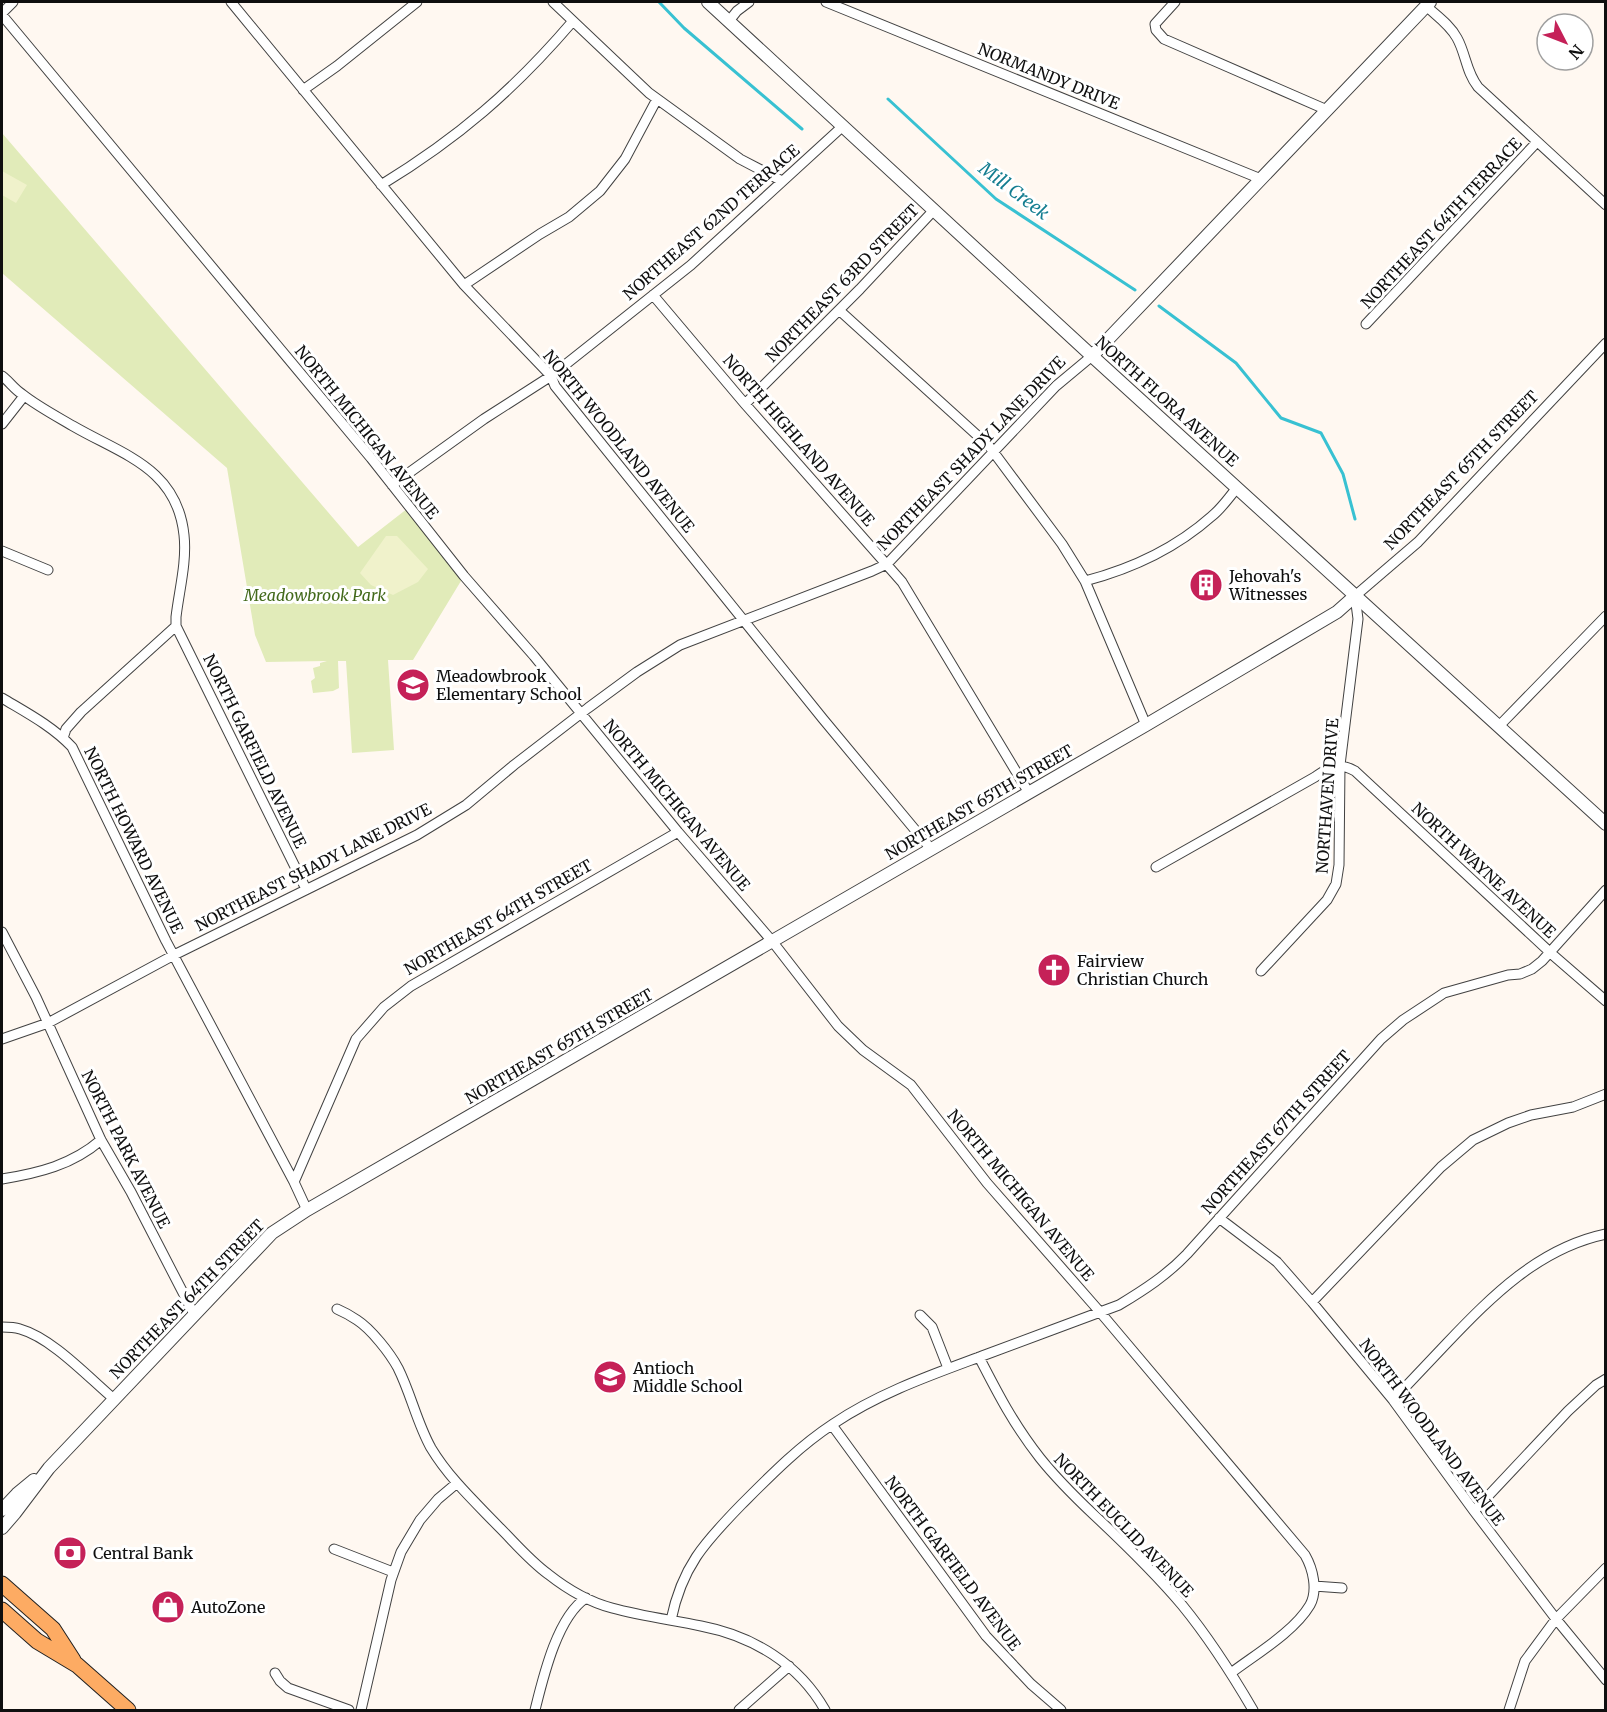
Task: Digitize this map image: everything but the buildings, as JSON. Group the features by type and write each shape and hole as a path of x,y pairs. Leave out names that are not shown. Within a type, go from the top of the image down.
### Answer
{"main road":[{"path":"4,1584 53,1629 76,1665"},
{"path":"2,1610 37,1641 76,1665 128,1710"}],"street":[{"path":"2,14 13,2"},
{"name":"NORTH WOODLAND AVENUE","path":"231,2 464,285 550,376 555,386 931,849"},
{"path":"303,90 417,2"},
{"path":"553,2 657,99 740,159 782,181"},
{"name":"NORTH FLORA AVENUE","path":"708,2 1605,824"},
{"path":"729,21 749,2"},
{"name":"NORMANDY DRIVE","path":"826,2 1261,179"},
{"path":"1175,2 1155,24 1156,30 1164,39 1328,110"},
{"path":"1428,4 1457,38 1468,71 1478,87 1605,205"},
{"name":"NORTHEAST SHADY LANE DRIVE","path":"2,1039 48,1023 174,955 417,835 466,805 581,713 637,672 680,645 887,564 1056,386 1092,356 1428,4"},
{"name":"NORTH MICHIGAN AVENUE","path":"2,14 392,485 464,576 528,649 678,832 772,941 838,1026 850,1039 911,1085 980,1174 1100,1312 1305,1556 1312,1573 1314,1586"},
{"path":"381,185 421,161 477,119 528,71 573,21"},
{"path":"464,285 569,217 600,191 625,159 657,99"},
{"name":"NORTHEAST 62ND TERRACE","path":"392,485 484,419 550,376 653,295 691,264 843,126"},
{"name":"NORTHEAST 64TH TERRACE","path":"1366,324 1537,142"},
{"name":"NORTHEAST 63RD STREET","path":"745,404 934,210"},
{"name":"NORTH HIGHLAND AVENUE","path":"653,295 745,404 902,582 1029,793"},
{"path":"839,310 993,451 1062,544 1085,581 1146,725"},
{"name":"NORTHEAST 65TH STREET","path":"307,1210 1029,793 1336,612 1418,543 1605,343"},
{"path":"2,376 24,396 137,460 152,471 170,492 182,519 185,550 176,626 98,695 66,729 63,738"},
{"path":"2,424 24,396"},
{"path":"1085,581 1125,569 1172,545 1214,514 1237,488"},
{"path":"2,551 48,570"},
{"name":"NORTHAVEN DRIVE","path":"1261,971 1327,900 1336,884 1339,865 1340,765 1358,619 1355,596"},
{"path":"1499,726 1605,616"},
{"name":"NORTH GARFIELD AVENUE","path":"176,626 306,890"},
{"name":"NORTH HOWARD AVENUE","path":"2,698 46,724 72,747 174,955 294,1182"},
{"path":"1156,867 1331,766 1340,765"},
{"name":"NORTH WAYNE AVENUE","path":"1340,765 1355,771 1549,952 1605,1001"},
{"name":"NORTHEAST 64TH STREET","path":"294,1182 356,1039 384,1006 411,986 678,832"},
{"name":"NORTHEAST 67TH STREET","path":"671,1620 679,1587 693,1559 724,1522 782,1464 810,1440 866,1404 893,1391 948,1368 1119,1305 1141,1292 1162,1277 1187,1254 1381,1039 1403,1020 1444,993 1526,972 1542,961 1605,890"},
{"name":"NORTH PARK AVENUE","path":"2,932 48,1023 101,1140 131,1192 194,1314"},
{"path":"1312,1302 1433,1174 1473,1140 1508,1123 1531,1115 1573,1107 1605,1094"},
{"path":"2,1179 59,1165 78,1157 101,1140"},
{"path":"294,1182 307,1210"},
{"name":"NORTHEAST 64TH STREET","path":"2,1527 49,1468 194,1314 273,1233 307,1210"},
{"name":"NORTH WOODLAND AVENUE","path":"1219,1218 1277,1262 1312,1302 1393,1400 1474,1511 1605,1680"},
{"path":"1393,1400 1481,1307 1510,1282 1535,1264 1561,1250 1605,1234"},
{"path":"337,1309 358,1320 398,1368 430,1447 456,1483 546,1573 586,1598 613,1608 704,1626 731,1634 764,1649 789,1666 810,1687 825,1710"},
{"path":"920,1315 932,1327 948,1368"},
{"path":"2,1327 19,1328 41,1338 57,1349 114,1399"},
{"name":"NORTH EUCLID AVENUE","path":"979,1357 1004,1407 1040,1459 1173,1596 1201,1629 1253,1710"},
{"path":"1474,1511 1568,1411 1596,1384 1605,1379"},
{"name":"NORTH GARFIELD AVENUE","path":"832,1425 986,1636 1023,1677 1061,1710"},
{"name":"NORTHEAST 64TH STREET","path":"2,1510 17,1494 49,1468"},
{"path":"361,1710 393,1572 401,1552 420,1520 456,1483"},
{"path":"334,1549 393,1572"},
{"path":"1509,1710 1525,1661 1556,1619 1605,1568"},
{"path":"1231,1673 1293,1625 1311,1604 1314,1586 1342,1587"},
{"path":"535,1710 543,1676 555,1645 579,1603 586,1598"},
{"path":"739,1710 789,1666"},
{"path":"274,1673 288,1688 349,1710"}],"green space":[{"name":"Meadowbrook Park","path":"2,133 358,547 412,505 464,576 413,660 388,660 394,750 352,753 346,661 338,661 339,688 333,691 313,693 311,681 315,678 313,668 327,661 266,662 255,635 227,468 2,273"},
{"path":"2,171 27,185 16,203 2,195"},
{"path":"386,536 397,536 428,569 418,582 393,595 371,585 360,573"}],"waterway":[{"name":"Mill Creek","path":"659,2 684,28 802,129"},
{"name":"Mill Creek","path":"888,99 996,199 1135,290"},
{"name":"Mill Creek","path":"1159,306 1236,363 1281,418 1321,433 1343,474 1355,519"}],"place":[{"name":"Jehovah's Witnesses","path":"1206,585"},
{"name":"Meadowbrook Elementary School","path":"413,685"},
{"name":"Fairview Christian Church","path":"1054,970"},
{"name":"Antioch Middle School","path":"610,1377"},
{"name":"Central Bank","path":"70,1553"},
{"name":"AutoZone","path":"168,1607"}]}
